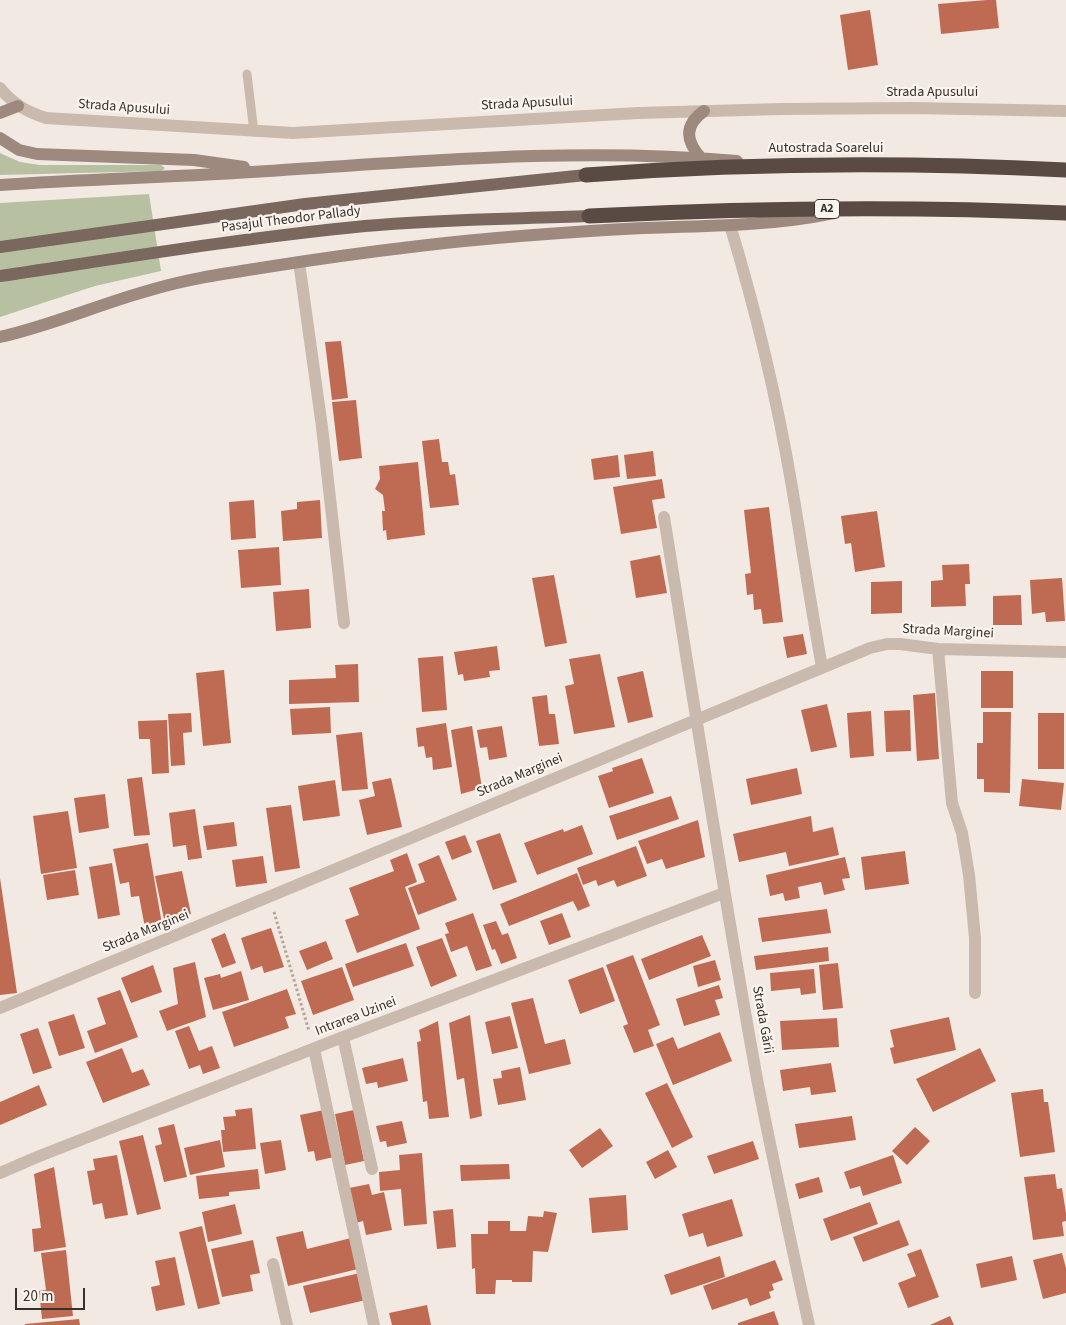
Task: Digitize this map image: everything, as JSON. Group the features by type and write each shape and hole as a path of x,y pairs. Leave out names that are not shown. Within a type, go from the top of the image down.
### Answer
{"highway":[{"name":"Autostrada Soarelui","path":"586,176 652,170 772,165 907,165 1066,170"},
{"name":"A2","path":"589,216 717,210 856,209 1066,213"}],"main road":[{"path":"0,113 18,106"},
{"path":"702,159 690,142 689,132 691,123 704,112"},
{"path":"0,138 19,150 37,154 194,160 269,171"},
{"path":"0,184 269,171 402,161 489,157 582,155 702,159 772,165"},
{"name":"Pasajul Theodor Pallady","path":"0,247 354,198 586,176"},
{"path":"0,337 58,321 163,286 299,262 502,237 600,230 787,222 856,209"},
{"name":"Pasajul Theodor Pallady","path":"0,276 355,227 414,222 589,216"}],"street":[{"name":"Strada Apusului","path":"0,88 18,106 30,113 46,118 254,132 324,132 638,113 781,109 913,108 1066,111"},
{"path":"730,225 748,287 781,428 822,667"},
{"path":"299,262 322,427 344,623"},
{"name":"Strada Gării","path":"664,517 724,893 759,1089 782,1205 809,1325"},
{"name":"Strada Marginei","path":"0,1008 870,648 887,644 900,644 938,649 1066,652"},
{"path":"938,649 952,803 962,833 970,883 975,938 975,993"},
{"name":"Intrarea Uzinei","path":"0,1173 343,1037 724,893"},
{"path":"343,1037 372,1169"},
{"path":"314,1049 374,1325"},
{"path":"273,1264 287,1325"}],"lane":[{"path":"247,74 254,132"}],"path":[{"path":"269,897 314,1049"}],"green space":[{"path":"0,153 20,162 40,165 161,165 165,168 162,171 0,175"},
{"path":"149,194 161,271 95,286 0,317 0,203"}],"building":[{"path":"996,0 999,28 941,34 938,4"},
{"path":"870,10 878,65 848,70 840,15"},
{"path":"341,341 348,398 332,400 325,342"},
{"path":"356,400 362,458 339,461 332,402"},
{"path":"439,439 442,462 448,462 450,475 455,474 459,505 430,508 422,441"},
{"path":"653,451 656,476 627,479 624,455"},
{"path":"618,455 620,477 594,480 591,459"},
{"path":"418,462 425,535 387,540 386,530 383,531 382,511 385,511 383,495 375,489 380,479 379,466"},
{"path":"662,479 665,498 652,500 657,528 621,534 613,487"},
{"path":"254,500 256,538 231,540 229,502"},
{"path":"320,500 322,538 283,541 281,511 297,509 297,502"},
{"path":"769,507 783,622 763,624 761,609 754,610 753,594 747,595 745,574 751,573 744,510"},
{"path":"877,511 885,567 855,572 851,543 845,544 841,516"},
{"path":"279,547 281,585 241,588 238,550"},
{"path":"660,555 667,593 636,598 630,561"},
{"path":"969,564 970,584 965,584 966,606 931,607 931,581 943,580 942,565"},
{"path":"554,575 567,643 545,647 532,578"},
{"path":"1062,578 1065,621 1046,622 1045,612 1032,614 1030,580"},
{"path":"902,581 902,613 871,614 871,582"},
{"path":"309,589 311,628 276,631 273,592"},
{"path":"1021,595 1022,625 993,625 993,596"},
{"path":"803,634 807,654 787,658 783,637"},
{"path":"497,646 500,670 489,671 490,677 464,681 463,674 458,675 454,652"},
{"path":"600,654 615,727 574,734 565,686 574,684 569,659"},
{"path":"443,656 447,710 422,712 418,658"},
{"path":"358,664 359,702 289,704 289,680 336,678 335,665"},
{"path":"224,670 231,743 203,746 196,673"},
{"path":"643,671 653,717 628,723 617,677"},
{"path":"981,671 1013,671 1013,708 981,708"},
{"path":"935,693 939,759 917,761 913,695"},
{"path":"547,695 549,714 555,714 559,744 539,746 532,697"},
{"path":"827,704 837,747 811,752 801,710"},
{"path":"330,707 331,733 292,735 290,709"},
{"path":"910,710 911,751 886,752 884,711"},
{"path":"871,711 874,756 850,758 847,713"},
{"path":"983,712 1011,712 1010,793 984,792 984,779 977,779 977,743 983,743"},
{"path":"191,713 192,732 183,733 185,765 171,766 168,714"},
{"path":"1038,713 1064,713 1064,769 1038,769"},
{"path":"167,720 169,773 152,774 150,739 139,739 138,721"},
{"path":"446,723 452,767 433,770 432,757 426,758 424,746 418,747 416,728"},
{"path":"472,726 482,788 461,794 451,730"},
{"path":"502,726 507,757 489,760 487,747 480,748 477,730"},
{"path":"362,732 368,789 342,791 336,735"},
{"path":"642,758 654,793 609,808 598,776 613,771 612,768"},
{"path":"797,768 802,794 751,805 746,779"},
{"path":"142,777 150,835 134,836 127,779"},
{"path":"391,778 402,827 367,835 359,800 375,796 372,782"},
{"path":"1022,779 1064,783 1061,810 1019,806"},
{"path":"335,780 340,816 303,821 298,786"},
{"path":"105,794 109,828 79,833 74,798"},
{"path":"671,796 679,819 617,840 609,816"},
{"path":"291,805 300,868 275,872 266,808"},
{"path":"195,809 202,858 188,860 186,845 173,847 169,813"},
{"path":"68,811 77,868 41,874 33,816"},
{"path":"811,816 813,832 833,827 839,855 789,866 786,852 739,862 733,834"},
{"path":"698,820 705,857 666,869 662,859 647,864 638,841"},
{"path":"234,822 237,846 207,850 203,826"},
{"path":"582,825 593,854 537,875 524,843 563,829 564,832"},
{"path":"500,833 517,882 493,890 476,841"},
{"path":"465,835 472,852 452,860 445,842"},
{"path":"148,843 163,930 146,933 139,896 131,897 129,882 120,884 113,849"},
{"path":"636,846 647,876 617,887 614,880 598,886 596,880 583,885 577,868"},
{"path":"905,851 909,884 865,890 861,857"},
{"path":"407,853 417,882 405,887 420,929 357,953 345,920 359,915 349,888 394,871 390,860"},
{"path":"439,855 457,900 418,915 408,888 425,882 418,864"},
{"path":"263,856 267,883 236,887 232,860"},
{"path":"845,857 850,878 842,879 845,890 824,895 821,882 798,887 800,898 785,901 783,893 770,896 766,875"},
{"path":"112,863 120,915 98,919 89,867"},
{"path":"75,870 79,895 47,900 43,875"},
{"path":"182,871 191,914 164,919 155,876"},
{"path":"577,873 590,906 578,911 573,901 509,926 500,904"},
{"path":"0,878 17,993 0,995"},
{"path":"827,909 831,933 762,942 758,918"},
{"path":"473,913 492,966 476,971 467,946 451,952 445,934 449,933 445,923"},
{"path":"562,913 571,937 549,945 540,921"},
{"path":"496,921 502,935 508,933 517,958 501,964 495,949 492,950 483,925"},
{"path":"271,928 284,967 264,973 262,966 251,970 241,938"},
{"path":"225,933 236,963 222,968 211,939"},
{"path":"702,935 711,956 649,980 641,959"},
{"path":"442,938 457,976 431,987 416,947"},
{"path":"326,941 333,959 307,970 299,951"},
{"path":"406,943 414,966 353,987 345,964"},
{"path":"828,947 829,961 756,970 754,956"},
{"path":"633,955 660,1025 648,1030 654,1046 634,1053 623,1026 628,1024 606,965"},
{"path":"715,960 721,980 698,987 693,966"},
{"path":"195,962 206,1017 167,1031 159,1011 178,1004 173,968"},
{"path":"838,963 843,1008 823,1010 819,965"},
{"path":"153,965 162,992 131,1003 121,978"},
{"path":"342,967 354,1000 313,1015 301,981"},
{"path":"603,967 615,1001 580,1014 568,980"},
{"path":"814,969 816,993 801,995 800,988 771,991 770,973"},
{"path":"241,971 249,1000 213,1010 204,978 220,974 221,978"},
{"path":"719,985 723,998 715,1000 720,1015 684,1026 676,999"},
{"path":"287,989 296,1014 285,1017 289,1028 234,1047 222,1012"},
{"path":"120,990 138,1037 95,1053 87,1031 106,1024 97,998"},
{"path":"533,998 545,1044 565,1039 571,1064 529,1074 511,1003"},
{"path":"74,1014 85,1048 59,1056 48,1022"},
{"path":"470,1015 482,1116 470,1119 464,1078 457,1080 449,1023"},
{"path":"510,1016 518,1048 492,1054 485,1022"},
{"path":"949,1017 956,1050 894,1064 890,1048 894,1047 890,1030"},
{"path":"837,1018 839,1047 782,1050 780,1021"},
{"path":"438,1021 449,1117 429,1119 427,1101 423,1102 417,1042 421,1041 419,1030"},
{"path":"189,1026 199,1051 212,1046 220,1068 203,1074 200,1065 189,1069 175,1031"},
{"path":"38,1028 52,1068 33,1074 20,1034"},
{"path":"720,1032 732,1061 673,1085 656,1044 673,1037 678,1049"},
{"path":"122,1048 132,1073 143,1069 150,1085 103,1103 86,1062"},
{"path":"980,1048 996,1081 933,1112 916,1079"},
{"path":"403,1058 408,1081 378,1088 377,1082 366,1084 362,1068"},
{"path":"831,1063 836,1092 811,1095 810,1087 783,1091 780,1070"},
{"path":"520,1067 526,1100 498,1105 493,1079 502,1078 501,1071"},
{"path":"667,1083 693,1137 672,1148 645,1093"},
{"path":"39,1085 47,1105 0,1125 0,1102"},
{"path":"1043,1089 1044,1102 1048,1102 1055,1152 1020,1157 1011,1093"},
{"path":"252,1108 256,1149 223,1152 221,1130 225,1130 223,1117 236,1116 235,1110"},
{"path":"324,1110 334,1157 316,1161 314,1151 308,1152 300,1115"},
{"path":"354,1110 364,1161 345,1165 335,1114"},
{"path":"852,1116 856,1140 799,1148 795,1124"},
{"path":"402,1121 407,1143 387,1147 386,1141 380,1142 376,1126"},
{"path":"174,1124 187,1177 164,1182 155,1146 162,1144 158,1128"},
{"path":"915,1127 930,1141 907,1165 892,1151"},
{"path":"600,1128 613,1146 582,1168 569,1150"},
{"path":"143,1135 161,1209 137,1215 119,1141"},
{"path":"220,1140 225,1167 190,1175 184,1148"},
{"path":"281,1140 286,1170 265,1174 260,1143"},
{"path":"753,1141 759,1159 714,1174 707,1156"},
{"path":"668,1150 677,1167 655,1179 646,1162"},
{"path":"422,1153 427,1224 404,1226 401,1189 380,1191 379,1172 400,1170 399,1155"},
{"path":"117,1155 128,1215 105,1219 102,1203 93,1205 87,1171 95,1170 93,1159"},
{"path":"893,1155 902,1183 863,1196 860,1186 850,1189 844,1172"},
{"path":"509,1164 510,1179 461,1181 460,1165"},
{"path":"54,1167 66,1247 34,1252 32,1229 41,1228 34,1174"},
{"path":"258,1169 260,1189 229,1192 229,1196 199,1199 196,1176"},
{"path":"1055,1174 1057,1189 1062,1188 1066,1213 1066,1221 1062,1222 1064,1236 1033,1240 1024,1177"},
{"path":"819,1177 823,1192 799,1199 795,1184"},
{"path":"369,1184 372,1195 384,1192 392,1230 366,1235 363,1221 356,1223 349,1188"},
{"path":"626,1195 628,1230 592,1233 589,1198"},
{"path":"732,1199 743,1236 707,1247 703,1233 689,1237 682,1214"},
{"path":"870,1202 878,1224 831,1241 823,1219"},
{"path":"235,1204 242,1234 208,1242 202,1212"},
{"path":"453,1209 456,1247 437,1249 433,1211"},
{"path":"544,1211 557,1213 548,1252 533,1251 532,1282 496,1280 495,1294 476,1294 475,1268 472,1269 471,1234 488,1234 488,1221 510,1221 510,1231 526,1231 528,1216 543,1217"},
{"path":"899,1220 909,1245 863,1262 853,1237"},
{"path":"202,1226 220,1304 198,1309 179,1232"},
{"path":"303,1231 307,1249 351,1238 358,1269 288,1286 276,1237"},
{"path":"253,1240 260,1273 250,1275 253,1291 222,1297 211,1249"},
{"path":"921,1249 939,1297 908,1308 898,1283 916,1276 907,1254"},
{"path":"66,1250 73,1316 42,1319 39,1291 46,1290 41,1253"},
{"path":"1062,1253 1066,1268 1066,1293 1043,1299 1033,1260"},
{"path":"720,1256 725,1277 671,1295 664,1275"},
{"path":"1012,1256 1017,1280 981,1288 976,1264"},
{"path":"175,1257 185,1305 156,1311 151,1287 160,1285 155,1261"},
{"path":"775,1260 783,1280 772,1284 774,1290 769,1292 771,1298 750,1306 747,1298 712,1310 703,1286"},
{"path":"360,1273 366,1300 310,1313 303,1286"},
{"path":"427,1305 431,1325 392,1325 389,1313"},
{"path":"774,1311 779,1325 738,1325 738,1323"},
{"path":"950,1316 954,1325 930,1325"},
{"path":"79,1319 80,1325 25,1325 25,1324"}]}
